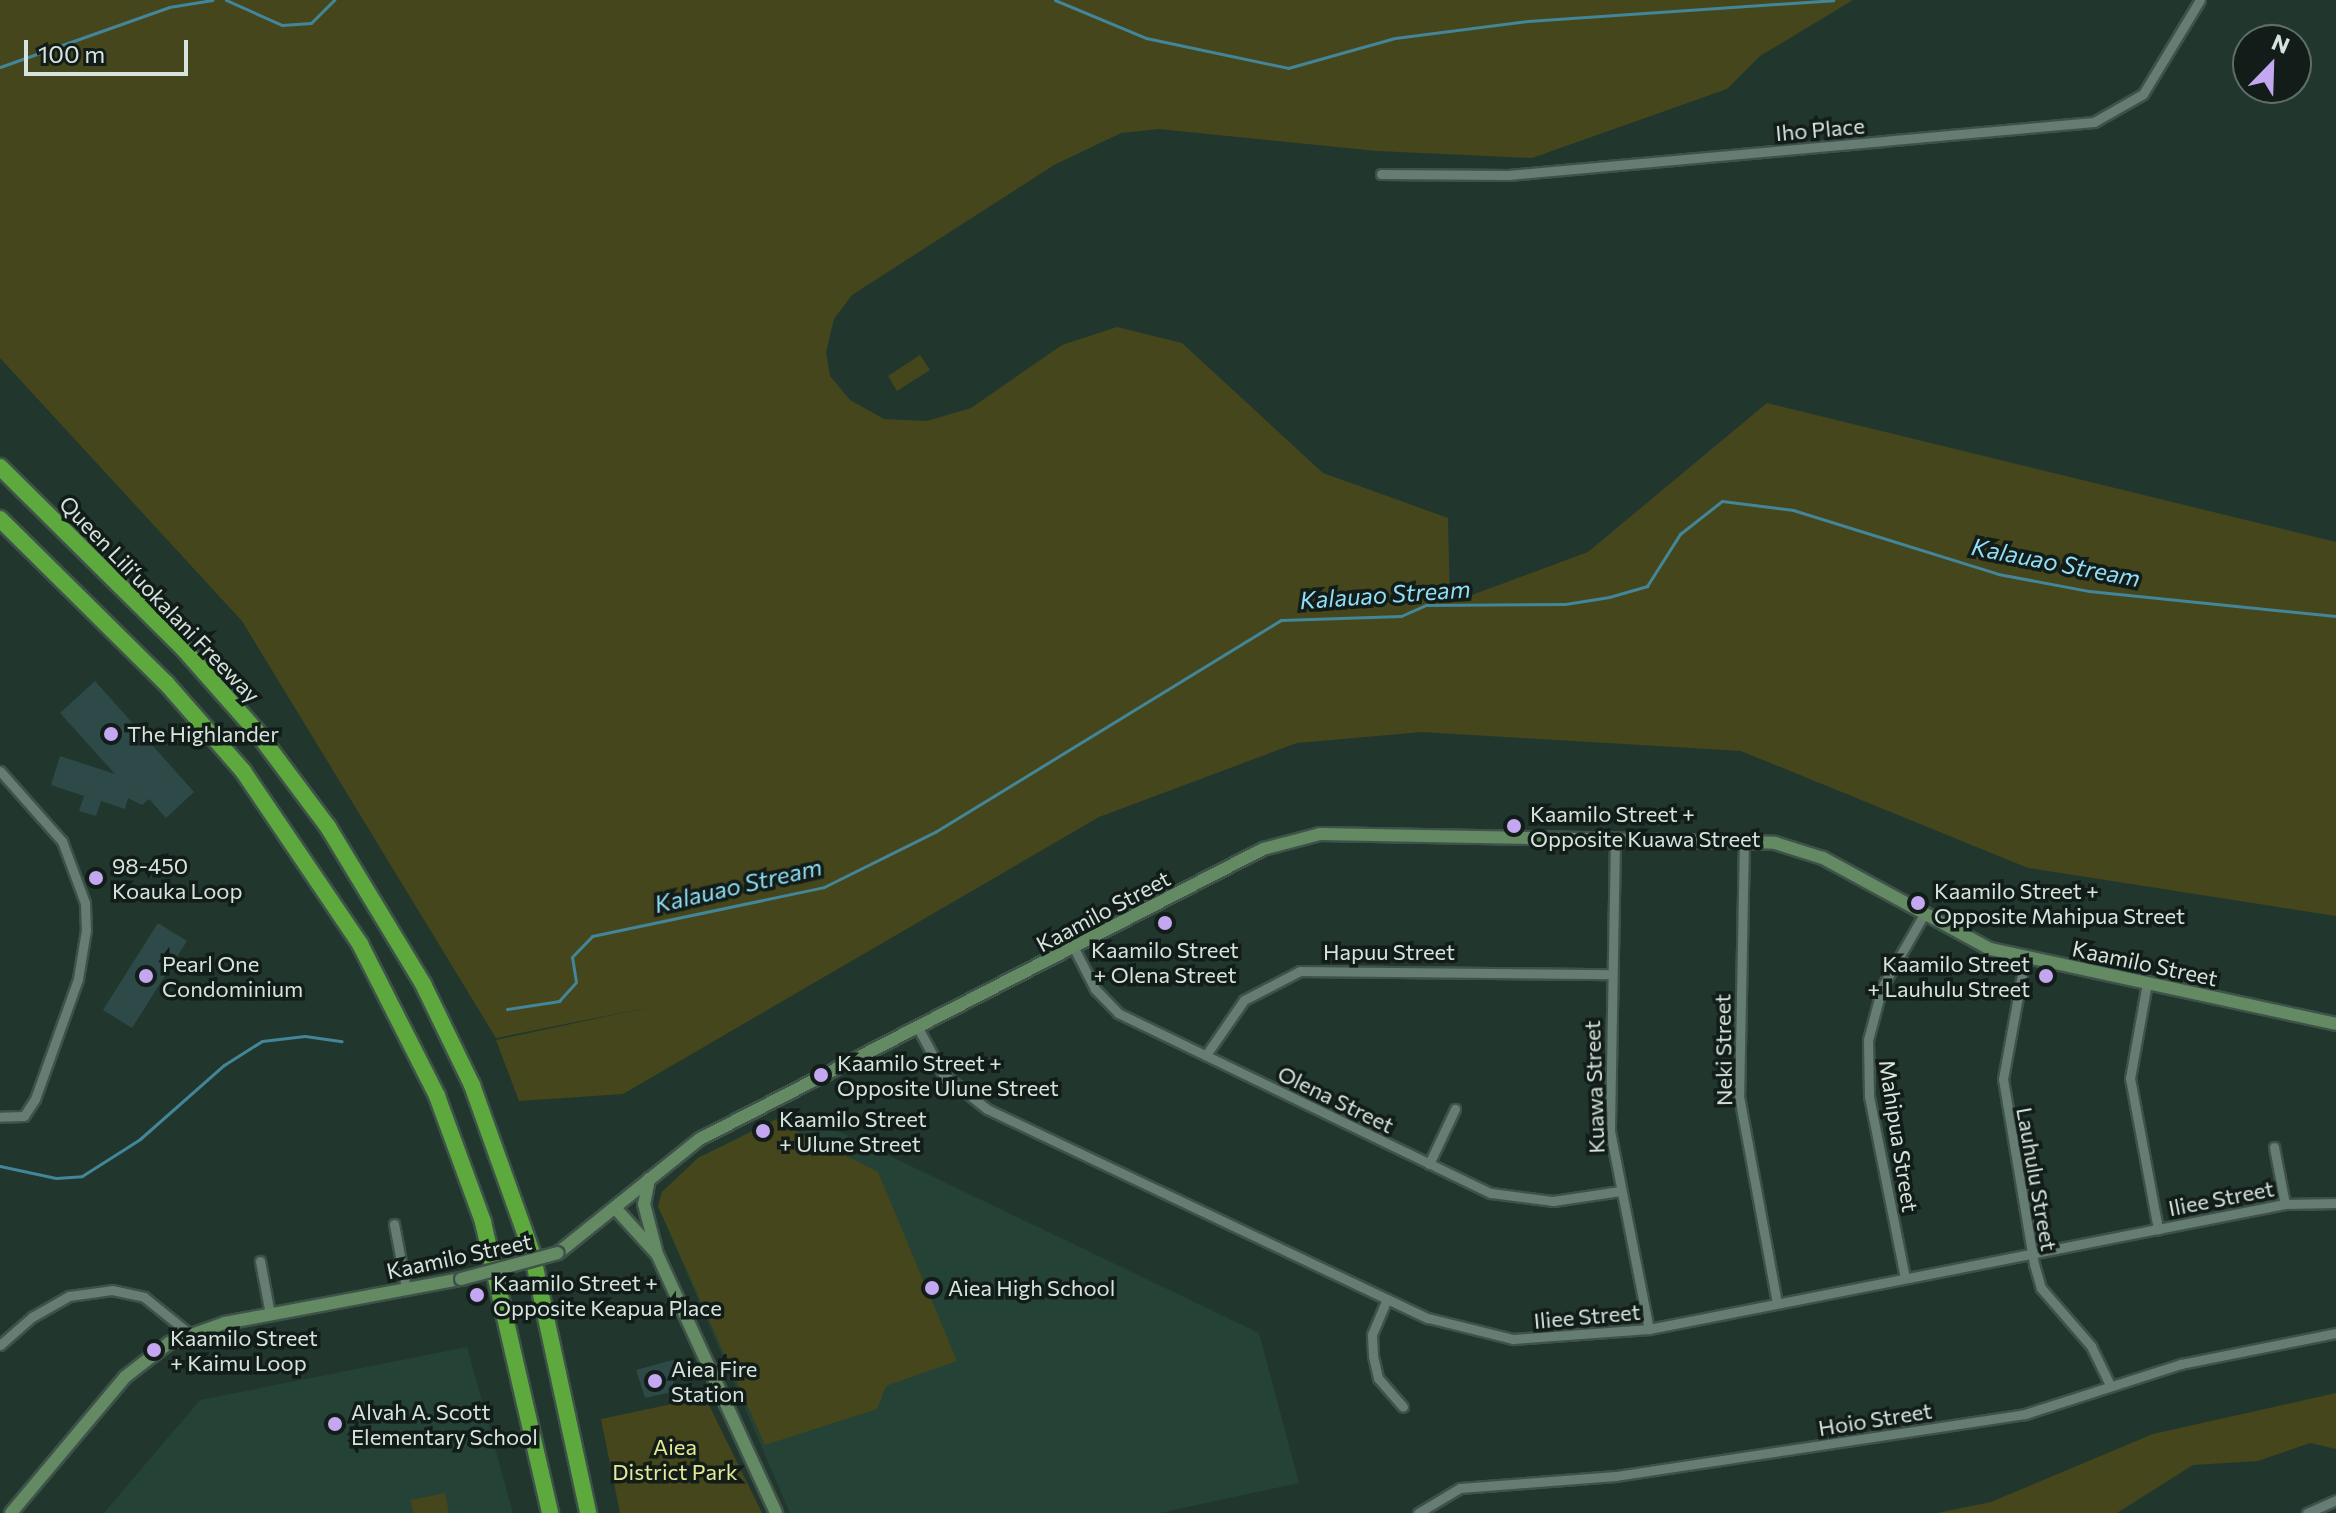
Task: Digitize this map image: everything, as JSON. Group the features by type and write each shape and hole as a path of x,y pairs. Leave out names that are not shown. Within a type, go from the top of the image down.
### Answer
{"highway":[{"name":"Queen Liliʻuokalani Freeway","path":"0,467 257,732 328,827 423,984 472,1085 532,1253 588,1513"},
{"path":"0,519 166,683 243,771 360,944 437,1096 483,1222 550,1513"}],"street":[{"name":"Iho Place","path":"1381,174 1508,175 2094,122 2143,94 2200,0"},
{"path":"0,771 62,841 85,903 78,979 24,1116 0,1117"},
{"name":"Kaamilo Street","path":"11,1513 125,1377 190,1334 270,1314 461,1279 558,1253 616,1209 652,1172 700,1139 1290,839 1367,833 1744,841 1823,858 1923,916 1990,949 2336,1024"},
{"name":"Kuawa Street","path":"1615,840 1609,974 1609,1118 1620,1191 1649,1329"},
{"name":"Neki Street","path":"1744,841 1739,1096 1777,1304"},
{"name":"Mahipua Street","path":"1905,1278 1869,1096 1868,1040 1882,987 1923,916"},
{"name":"Olena Street","path":"1075,950 1095,989 1118,1013 1429,1164 1518,1201 1620,1191"},
{"name":"Lauhulu Street","path":"2025,958 2003,1079 2033,1254 2041,1288 2091,1346 2110,1385"},
{"name":"Hapuu Street","path":"1206,1055 1244,1000 1300,971 1609,974"},
{"path":"2147,983 2130,1078 2158,1229"},
{"name":"Iliee Street","path":"918,1028 943,1074 987,1109 1453,1328 1513,1339 1649,1329 2285,1204 2336,1203"},
{"path":"1429,1164 1455,1109"},
{"path":"2274,1147 2285,1204"},
{"path":"652,1172 644,1204 657,1254 776,1513"},
{"path":"616,1209 657,1254"},
{"path":"394,1224 406,1288"},
{"path":"260,1261 270,1314"},
{"path":"0,1345 32,1317 69,1296 112,1290 144,1297 190,1334"},
{"path":"1387,1299 1372,1335 1373,1356 1378,1378 1403,1407"},
{"name":"Hoio Street","path":"1418,1513 1460,1488 1616,1476 2010,1416 2110,1385 2336,1333"},
{"path":"2307,1513 2336,1500"}],"shaded area":[{"name":"Aiea High School","path":"794,1110 1259,1333 1299,1483 1160,1513 790,1513 658,1206 662,1192 698,1158"},
{"name":"Alvah A. Scott Elementary School","path":"467,1347 513,1513 104,1513 200,1400"}],"green space":[{"path":"0,0 1853,0 1760,56 1727,89 1532,158 1377,151 1159,129 1121,133 1054,165 852,295 834,319 826,352 830,376 850,400 884,419 927,421 971,408 1062,345 1117,327 1182,343 1323,473 1448,518 1450,603 1588,552 1767,403 2336,542 2336,916 2028,868 1741,751 1422,732 1297,743 1099,817 623,1094 519,1101 496,1040 655,1006 496,1038 242,621 0,358"},
{"path":"920,355 930,370 897,391 888,376"},
{"path":"775,1120 878,1172 957,1361 886,1386 877,1409 765,1445 658,1206 662,1192 698,1158"},
{"path":"2336,1393 2336,1449 2310,1443 2258,1461 2193,1465 2117,1513 1937,1513 1991,1502 2153,1434"},
{"name":"Aiea District Park","path":"705,1397 762,1513 620,1513 601,1419"},
{"path":"445,1493 449,1513 413,1513 411,1500"}],"building":[{"name":"The Highlander","path":"95,681 194,792 166,818 149,799 142,805 128,798 125,809 101,801 96,816 79,811 84,796 51,785 60,756 115,774 60,713"},
{"name":"Pearl One Condominium","path":"158,923 187,941 132,1028 103,1010"},
{"name":"Aiea Fire Station","path":"676,1359 672,1392 645,1398 636,1370"}],"waterway":[{"path":"0,67 169,7 212,0"},
{"path":"226,0 282,25 311,23 334,0"},
{"path":"1055,0 1146,38 1288,68 1395,38 1528,21 1833,0"},
{"name":"Kalauao Stream","path":"507,1009 559,1001 576,982 572,957 592,936 824,887 935,832 1281,620 1401,616 1426,605 1565,604 1609,597 1647,586 1680,534 1722,501 1793,510 1998,574 2089,591 2336,616"},
{"name":"Kalauao Stream","path":"0,1166 56,1178 82,1176 140,1139 224,1065 262,1041 305,1036 342,1041"}],"place":[{"name":"The Highlander","path":"111,734"},
{"name":"Kaamilo Street + Opposite Kuawa Street","path":"1514,826"},
{"name":"98-450 Koauka Loop","path":"96,878"},
{"name":"Kaamilo Street + Opposite Mahipua Street","path":"1918,903"},
{"name":"Kaamilo Street + Olena Street","path":"1165,923"},
{"name":"Pearl One Condominium","path":"146,976"},
{"name":"Kaamilo Street + Lauhulu Street","path":"2046,976"},
{"name":"Kaamilo Street + Opposite Ulune Street","path":"821,1075"},
{"name":"Kaamilo Street + Ulune Street","path":"763,1131"},
{"name":"Aiea High School","path":"932,1288"},
{"name":"Kaamilo Street + Opposite Keapua Place","path":"477,1295"},
{"name":"Kaamilo Street + Kaimu Loop","path":"154,1350"},
{"name":"Aiea Fire Station","path":"655,1381"},
{"name":"Alvah A. Scott Elementary School","path":"335,1424"}]}
